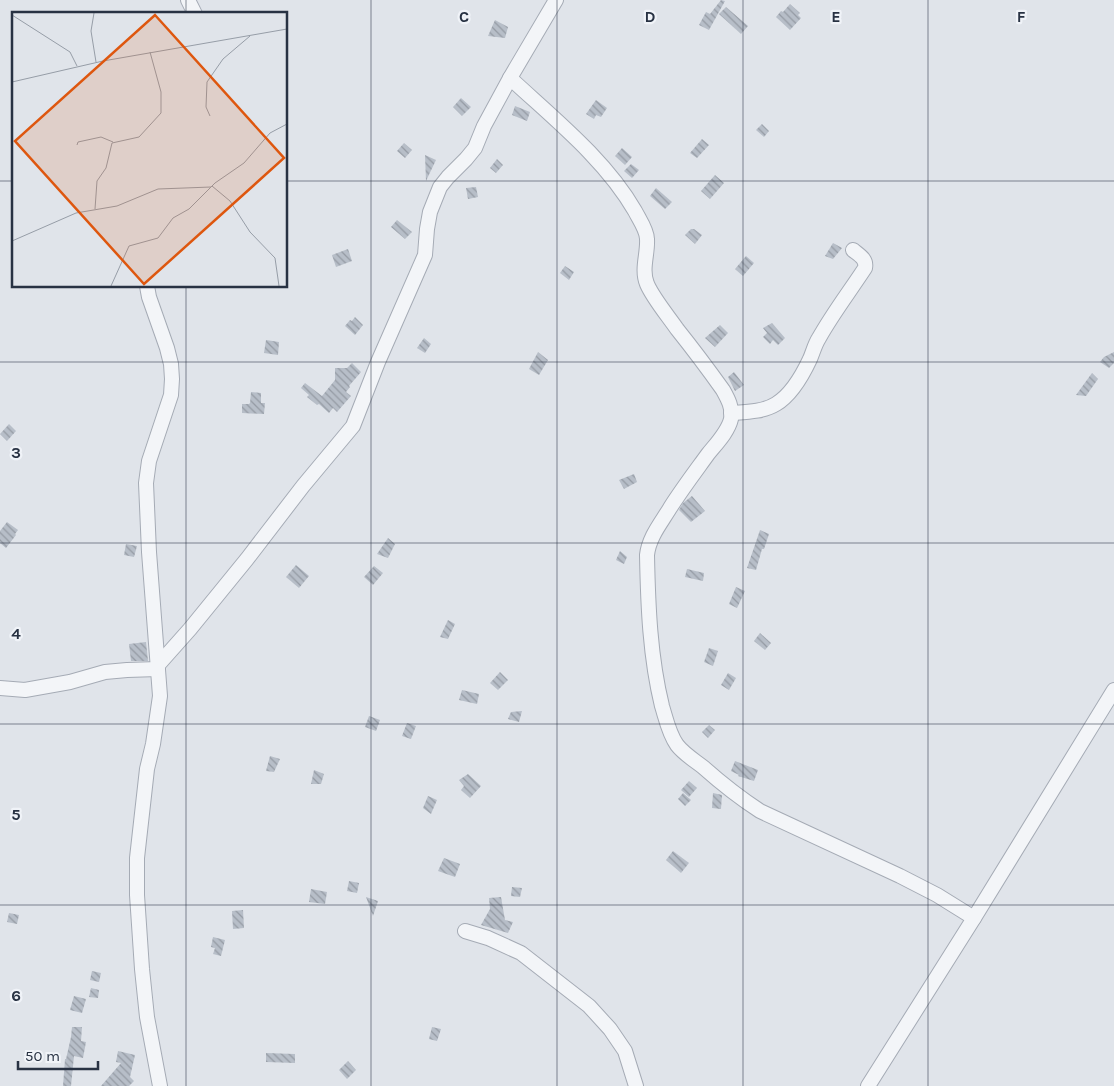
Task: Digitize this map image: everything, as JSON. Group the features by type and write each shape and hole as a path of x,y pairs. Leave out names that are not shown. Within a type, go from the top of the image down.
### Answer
{"street":[{"path":"188,0 194,12"},
{"path":"0,688 25,690 70,682 104,672 158,667 247,559 303,486 353,426 382,353 425,255 430,212 440,187 475,148 484,126 510,78 556,0"},
{"path":"510,78 581,143 624,194 643,227 647,238 644,273 647,284 664,311 729,400 731,413 725,432 688,481 658,527 648,547 649,624 659,692 672,735 686,754 760,811 900,876 937,895 974,918"},
{"path":"731,413 768,408 777,404 796,385 810,360 818,340 841,302 865,268 864,260 853,250"},
{"path":"147,288 167,348 172,379 171,395 149,462 146,483 148,552 160,696 142,810 137,858 136,895 147,1017 160,1086"},
{"path":"868,1086 1114,690"},
{"path":"465,931 488,938 521,953 589,1006 610,1029 625,1051 636,1086"}],"building":[{"path":"721,0 725,1 709,30 699,25 706,12 710,14"},
{"path":"790,4 800,13 798,15 801,18 790,30 776,17"},
{"path":"726,7 748,26 741,34 719,14"},
{"path":"495,20 508,27 505,38 488,36"},
{"path":"461,98 471,107 462,116 453,107"},
{"path":"596,100 607,108 601,117 596,115 594,119 586,114"},
{"path":"515,106 530,112 527,121 512,115"},
{"path":"762,124 769,131 764,137 756,130"},
{"path":"702,139 709,145 697,158 690,153"},
{"path":"404,143 412,150 405,158 397,151"},
{"path":"622,148 632,157 625,165 615,156"},
{"path":"425,155 436,160 426,181"},
{"path":"497,159 503,165 496,173 490,168"},
{"path":"631,164 639,170 632,178 624,171"},
{"path":"715,175 724,183 710,199 701,191"},
{"path":"476,187 478,197 468,199 466,188"},
{"path":"656,188 672,202 665,209 650,196"},
{"path":"397,220 412,232 405,239 391,227"},
{"path":"691,229 702,235 695,244 685,235"},
{"path":"833,243 842,248 833,259 825,256"},
{"path":"348,249 352,261 336,267 332,255"},
{"path":"746,256 754,263 743,276 735,269"},
{"path":"565,266 574,272 569,280 560,273"},
{"path":"355,317 363,325 355,335 345,326"},
{"path":"772,323 785,338 778,345 773,340 770,344 763,337 767,333 763,328"},
{"path":"720,325 728,333 715,347 705,338"},
{"path":"424,338 431,344 425,353 417,348"},
{"path":"266,340 279,342 278,355 264,353"},
{"path":"538,352 548,360 539,375 529,369"},
{"path":"1114,352 1114,363 1109,368 1100,362 1104,357"},
{"path":"352,363 361,372 346,392 351,396 337,412 333,408 329,413 319,404 317,405 307,397 309,395 301,388 305,383 322,396 335,380 335,368 347,368"},
{"path":"734,372 744,385 735,391 728,377"},
{"path":"1092,373 1098,379 1086,396 1076,395"},
{"path":"251,392 261,393 261,403 265,403 264,414 242,413 242,404 250,403"},
{"path":"9,424 16,431 7,441 0,434"},
{"path":"634,474 637,482 624,489 619,480"},
{"path":"692,496 705,511 691,522 679,510 683,503"},
{"path":"7,522 18,530 6,548 0,543 0,531"},
{"path":"760,530 769,534 756,570 747,568"},
{"path":"388,538 395,544 388,558 377,554"},
{"path":"126,544 137,546 134,557 124,555"},
{"path":"620,551 627,557 624,564 616,560"},
{"path":"296,565 309,576 299,588 286,577"},
{"path":"374,566 383,573 373,585 364,577"},
{"path":"687,569 704,573 703,581 685,577"},
{"path":"736,587 745,591 737,608 729,604"},
{"path":"448,620 455,624 448,639 440,637"},
{"path":"760,633 771,643 765,650 754,641"},
{"path":"146,642 148,661 131,661 129,644"},
{"path":"709,648 718,651 713,666 704,662"},
{"path":"500,672 508,680 498,690 490,683"},
{"path":"728,673 736,678 729,690 721,685"},
{"path":"462,690 479,694 477,704 459,700"},
{"path":"522,711 519,722 508,719 511,712"},
{"path":"369,716 380,720 376,731 365,727"},
{"path":"407,723 416,726 411,739 402,736"},
{"path":"709,725 715,730 708,738 702,732"},
{"path":"270,756 280,759 274,772 266,771"},
{"path":"735,761 758,770 754,781 738,776 731,771"},
{"path":"314,770 324,774 321,784 311,784"},
{"path":"468,774 481,786 470,798 461,790 464,786 459,780"},
{"path":"689,781 697,788 689,797 681,790"},
{"path":"683,793 691,800 685,806 678,799"},
{"path":"713,793 722,795 721,809 712,808"},
{"path":"428,796 437,800 431,814 423,808"},
{"path":"673,851 689,863 681,873 666,860"},
{"path":"444,858 460,864 455,877 438,871"},
{"path":"349,881 359,883 357,893 347,891"},
{"path":"512,887 522,888 520,897 511,896"},
{"path":"311,889 327,892 325,904 309,902"},
{"path":"366,897 378,901 373,916"},
{"path":"501,897 505,920 513,922 508,933 481,925 490,909 489,898"},
{"path":"243,910 244,928 233,929 232,911"},
{"path":"9,913 19,915 17,924 7,922"},
{"path":"213,937 225,940 221,956 213,954 215,948 211,947"},
{"path":"92,971 101,973 99,982 90,980"},
{"path":"91,988 99,990 98,998 89,997"},
{"path":"74,996 86,999 82,1013 70,1010"},
{"path":"72,1027 82,1027 81,1041 86,1042 83,1058 74,1056 71,1086 63,1086 65,1059"},
{"path":"432,1027 441,1029 437,1041 429,1039"},
{"path":"118,1051 135,1055 130,1077 134,1081 129,1086 101,1086 121,1063 116,1062"},
{"path":"266,1053 295,1054 295,1063 266,1062"},
{"path":"348,1061 356,1070 347,1079 339,1070"}]}
